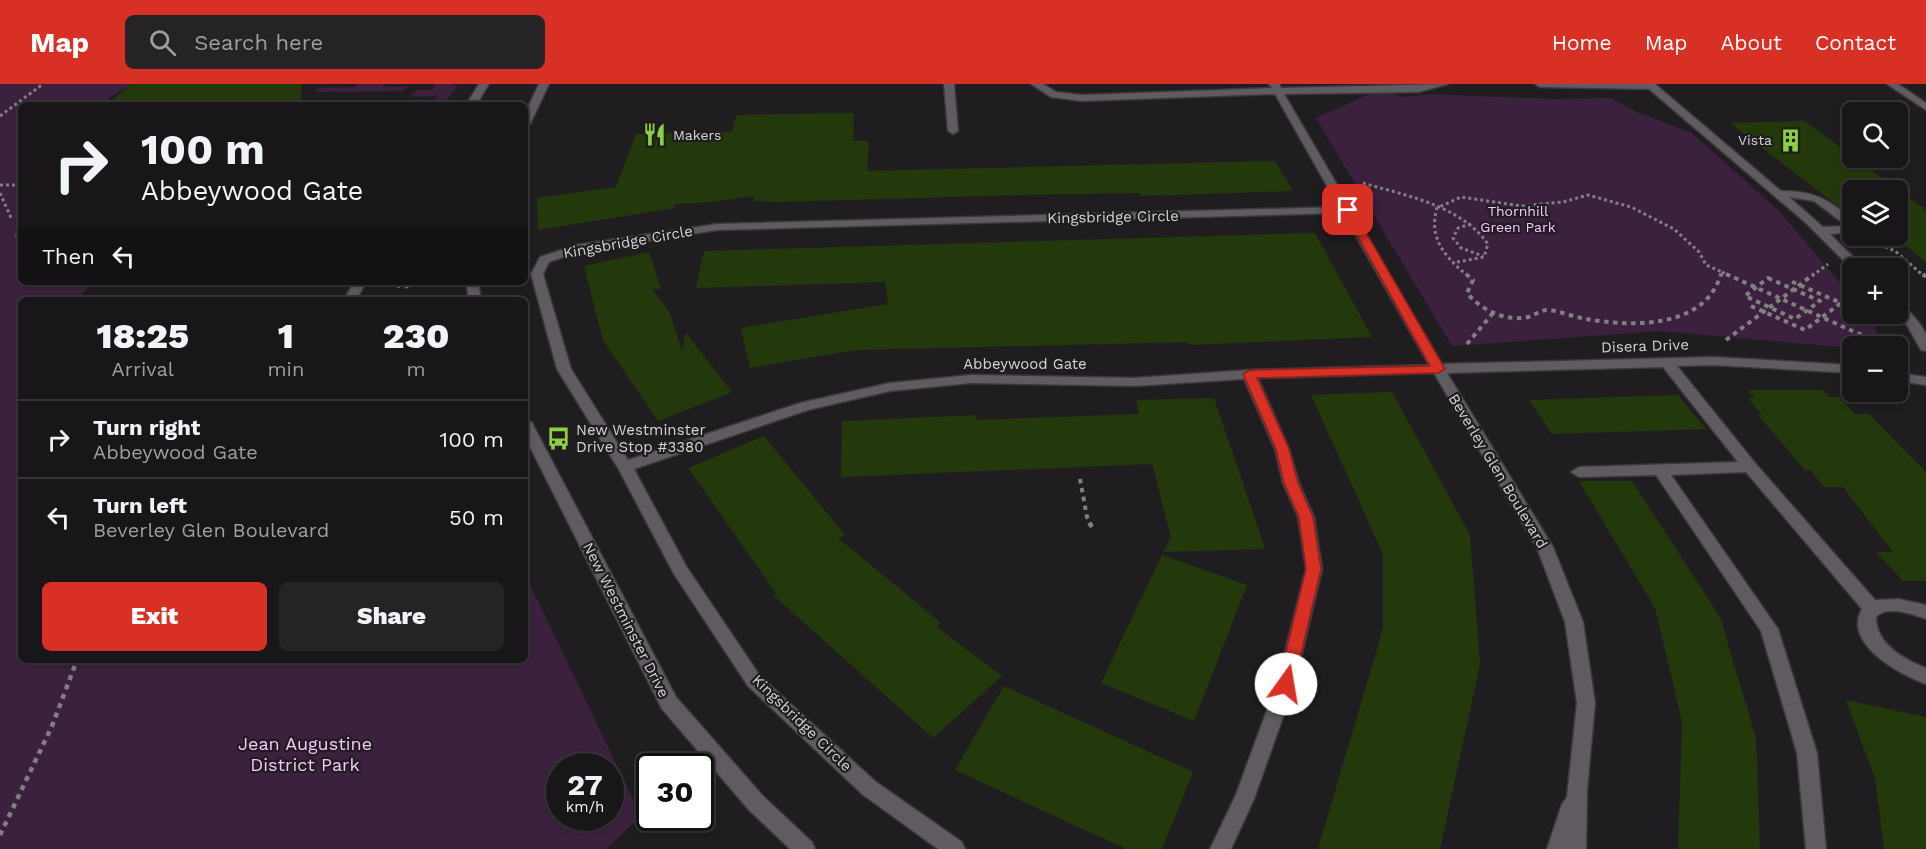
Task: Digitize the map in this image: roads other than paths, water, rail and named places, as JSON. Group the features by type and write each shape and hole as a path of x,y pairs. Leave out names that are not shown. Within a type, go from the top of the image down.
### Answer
{"street":[{"path":"473,102 484,84"},
{"path":"528,117 544,84"},
{"path":"950,84 953,131"},
{"path":"1036,84 1054,95 1063,96 1144,96 1201,90 1275,87 1419,89 1443,84"},
{"path":"1140,84 1144,96"},
{"path":"1540,84 1650,85 1779,194 1847,258"},
{"path":"1892,84 1926,107"},
{"name":"Beverley Glen Boulevard","path":"1275,87 1438,369 1545,548 1574,622 1586,703 1577,790 1576,849"},
{"path":"1779,194 1817,197 1849,222 1850,228 1820,231"},
{"name":"Kingsbridge Circle","path":"955,849 868,788 754,681 680,570 625,467 564,369 537,274 544,260 587,247 717,227 1348,210"},
{"path":"1908,319 1926,347"},
{"name":"Disera Drive","path":"1438,369 1713,361 1842,368"},
{"path":"1666,362 1750,467 1872,609"},
{"name":"Abbeywood Gate","path":"625,467 805,406 890,387 972,379 1134,382 1250,374 1438,369"},
{"path":"1220,849 1244,799 1286,684 1314,569 1306,517 1291,483 1282,449 1250,374"},
{"path":"1908,378 1926,381"},
{"name":"New Westminster Drive","path":"528,429 669,703 756,803 805,849"},
{"path":"1578,472 1750,467"},
{"path":"1660,470 1769,629 1807,753 1816,849"},
{"path":"1926,612 1898,604 1883,605 1872,609 1867,616 1867,627 1872,639 1899,663 1926,676"},
{"name":"Beverley Glen Boulevard","path":"1557,849 1577,790"}],"place":[{"name":"Makers","path":"655,135"},
{"name":"Vista","path":"1790,140"},
{"name":"New Westminster Drive Stop #3380","path":"558,439"}],"park label":[{"name":"Thornhill Green Park","path":"1518,220"},
{"name":"Jean Augustine District Park","path":"305,754"}]}
